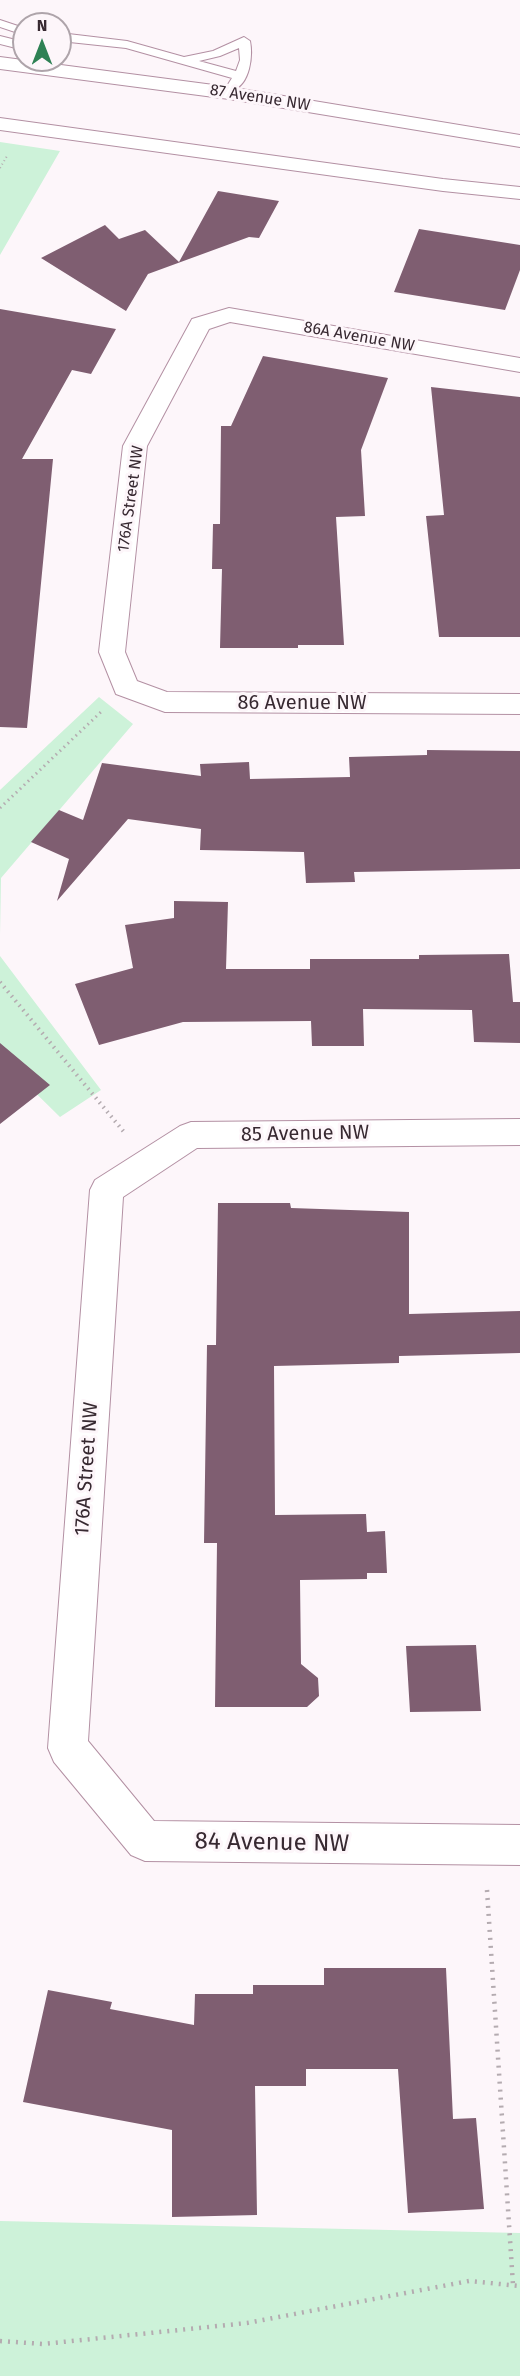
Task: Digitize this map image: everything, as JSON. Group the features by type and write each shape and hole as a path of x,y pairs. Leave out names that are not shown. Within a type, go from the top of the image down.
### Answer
{"street":[{"name":"87 Avenue NW","path":"0,63 234,84 520,141"},
{"path":"0,124 443,185 520,193"},
{"name":"86A Avenue NW","path":"200,324 229,315 520,365"},
{"name":"176A Street NW","path":"126,687 112,652 135,446 200,324"},
{"name":"86 Avenue NW","path":"126,687 165,702 520,704"},
{"name":"85 Avenue NW","path":"107,1190 192,1135 520,1132"},
{"name":"176A Street NW","path":"68,1748 107,1190"},
{"name":"84 Avenue NW","path":"68,1748 145,1842 502,1845"}],"lane":[{"path":"72,38 127,45 179,59 234,84 247,60 244,41 216,54 179,59 72,51"}],"path":[{"path":"0,808 126,687"},
{"path":"0,982 150,1162"},
{"path":"502,1845 513,2285"},
{"path":"0,2341 43,2344 247,2324 469,2281 520,2286"}],"green space":[{"path":"0,142 60,151 0,255"},
{"path":"99,697 133,724 1,878 0,935 0,790"},
{"path":"0,956 101,1090 60,1117 0,1058"},
{"path":"0,2221 520,2233 520,2376 0,2376"}],"building":[{"path":"218,191 279,201 259,238 249,237 148,274 126,311 41,258 105,225 119,239 145,230 179,262"},
{"path":"419,229 520,245 520,270 505,310 394,292"},
{"path":"0,309 116,329 91,374 72,370 22,459 53,459 27,728 0,727"},
{"path":"263,356 388,378 361,450 365,516 336,517 344,645 298,645 298,648 220,648 222,569 212,569 213,524 220,524 221,426 231,426"},
{"path":"431,387 520,397 520,637 439,637 426,516 444,515"},
{"path":"427,750 520,751 520,869 354,872 355,882 306,883 304,852 200,850 201,829 128,819 57,901 69,859 31,842 59,810 83,820 102,763 201,776 200,764 249,762 250,779 350,777 349,757 427,755"},
{"path":"174,901 228,902 226,969 310,969 310,959 419,959 419,955 509,954 513,1002 520,1002 520,1043 474,1042 472,1010 363,1009 364,1046 312,1046 311,1021 183,1022 99,1045 75,984 133,968 125,925 174,918"},
{"path":"0,1043 50,1085 0,1124"},
{"path":"218,1203 290,1203 291,1208 409,1212 409,1314 520,1311 520,1353 399,1356 399,1363 274,1366 275,1515 366,1514 367,1532 385,1531 387,1573 367,1573 367,1579 300,1580 301,1664 318,1678 319,1696 307,1707 215,1707 217,1543 204,1543 207,1345 216,1345"},
{"path":"476,1645 481,1711 410,1712 406,1646"},
{"path":"324,1968 446,1968 453,2119 476,2118 484,2209 408,2213 398,2069 306,2069 306,2086 255,2086 257,2215 172,2217 172,2130 23,2102 48,1990 112,2002 110,2009 194,2025 195,1994 253,1994 253,1985 324,1985"}]}
